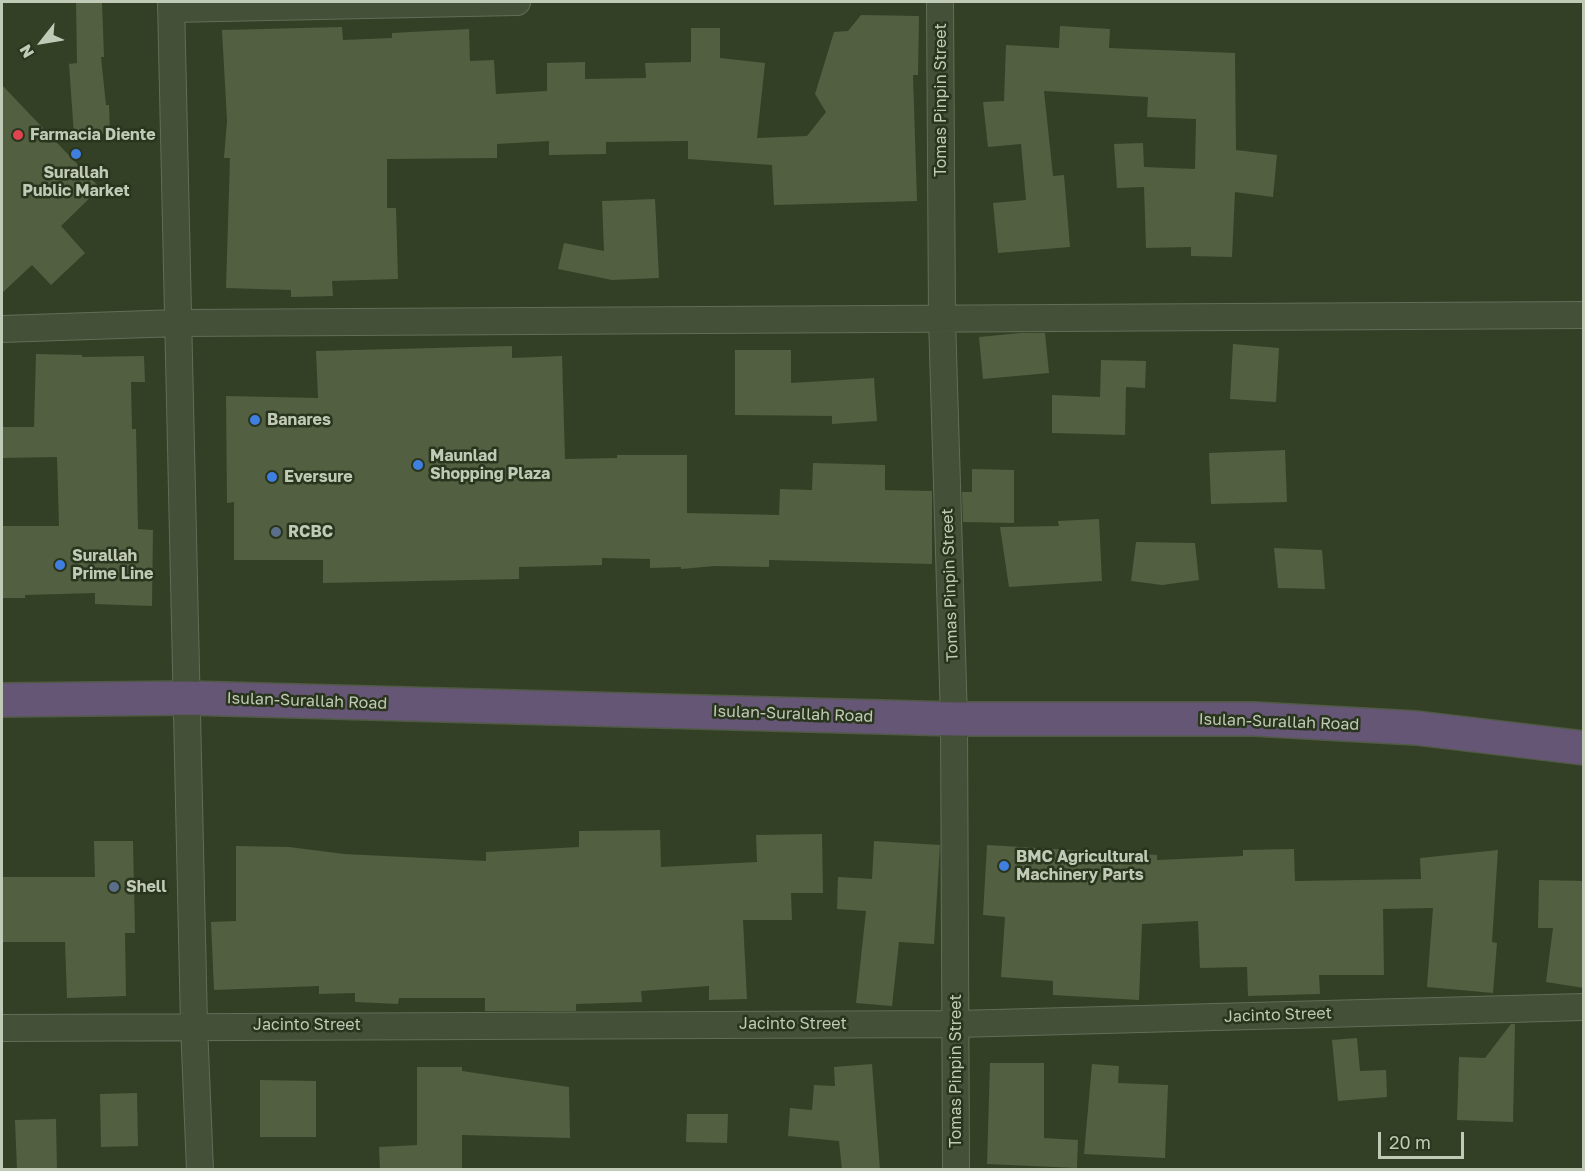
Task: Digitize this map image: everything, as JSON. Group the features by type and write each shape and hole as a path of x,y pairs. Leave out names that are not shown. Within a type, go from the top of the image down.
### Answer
{"highway":[{"name":"Isulan-Surallah Road","path":"2,700 188,698 954,719 1254,719 1416,728 1584,748"}],"street":[{"path":"200,1170 194,1025 171,5 517,2"},
{"name":"Tomas Pinpin Street","path":"940,2 942,318 954,719 956,1170"},
{"path":"2,328 179,323 1584,315"},
{"name":"Jacinto Street","path":"2,1028 194,1025 957,1024 1584,1007"}],"building":[{"path":"76,2 102,2 104,57 101,57 106,105 109,105 110,134 74,135 69,64 77,63"},
{"path":"861,15 919,16 918,75 913,75 917,201 774,205 772,165 688,159 688,141 606,142 606,154 549,155 549,141 497,144 497,158 387,159 387,208 396,208 398,279 332,281 333,296 291,297 291,290 226,288 230,158 224,158 227,121 222,30 342,27 343,40 392,38 392,33 469,29 470,61 494,60 496,94 547,91 547,63 585,62 585,79 646,78 645,63 691,62 691,28 720,28 720,58 765,63 757,138 807,136 826,112 815,94 834,32 848,31"},
{"path":"1060,26 1110,29 1109,48 1235,53 1236,150 1277,155 1273,197 1235,192 1232,257 1191,256 1191,247 1146,248 1144,187 1117,188 1114,144 1143,143 1144,167 1195,169 1196,119 1147,117 1148,97 1044,91 1053,176 1064,175 1070,247 998,253 993,203 1026,200 1021,144 988,147 983,102 1004,101 1006,45 1059,48"},
{"path":"2,85 100,188 61,226 85,253 51,285 32,265 2,293"},
{"path":"655,199 659,278 612,280 558,269 564,243 604,251 602,201"},
{"path":"1045,333 1049,373 983,379 979,337"},
{"path":"1233,344 1279,348 1276,402 1230,399"},
{"path":"512,346 512,358 562,356 565,459 617,458 617,455 687,455 687,513 779,515 780,489 812,490 813,463 885,465 885,490 932,491 932,564 769,560 769,567 715,566 681,569 681,567 650,568 650,559 602,558 602,565 519,567 519,579 323,583 323,560 234,560 234,502 227,503 226,396 318,398 316,351"},
{"path":"735,350 791,350 791,383 874,378 877,421 832,424 832,416 735,415"},
{"path":"36,354 82,355 82,357 144,356 145,382 131,382 132,429 136,429 138,529 153,530 152,606 95,604 95,593 2,598 2,526 59,526 57,457 2,458 2,427 34,427"},
{"path":"1101,360 1146,361 1145,388 1126,387 1125,435 1052,433 1052,395 1100,397"},
{"path":"1285,450 1287,502 1211,504 1209,453"},
{"path":"972,469 1014,470 1014,523 963,522 962,492 972,492"},
{"path":"1099,519 1102,581 1009,587 1000,527 1059,526 1058,521"},
{"path":"1136,542 1195,543 1199,580 1162,585 1131,581"},
{"path":"1274,548 1322,550 1325,589 1278,588"},
{"path":"660,830 661,867 757,862 756,835 822,834 823,893 791,893 792,920 743,920 747,999 709,1000 709,986 641,991 642,1002 576,1004 576,1011 485,1011 485,998 399,998 398,1004 355,1002 355,993 319,994 319,986 214,990 211,922 236,921 236,846 289,847 344,854 486,861 486,852 579,847 579,831"},
{"path":"94,841 133,841 135,933 125,933 126,996 67,998 65,942 2,942 2,877 95,877"},
{"path":"874,841 940,845 934,944 899,942 892,1006 856,1003 866,911 837,909 838,877 872,879"},
{"path":"987,845 1157,855 1157,860 1243,856 1243,850 1294,849 1295,881 1421,879 1420,858 1498,850 1492,942 1497,943 1493,993 1427,987 1433,908 1383,909 1384,975 1319,975 1320,994 1248,996 1247,967 1200,968 1198,921 1142,924 1139,1000 1053,995 1053,981 1001,977 1005,917 983,915"},
{"path":"1539,880 1584,881 1584,988 1546,982 1553,928 1538,928"},
{"path":"1511,1024 1515,1024 1513,1122 1457,1120 1459,1057 1485,1058"},
{"path":"1357,1038 1360,1071 1386,1070 1387,1097 1338,1101 1332,1040"},
{"path":"990,1063 1044,1063 1044,1138 1078,1140 1077,1168 987,1164"},
{"path":"872,1064 880,1170 842,1170 839,1141 788,1136 790,1108 812,1110 814,1085 835,1086 834,1067"},
{"path":"1092,1064 1119,1066 1118,1083 1168,1085 1165,1158 1084,1154"},
{"path":"417,1067 462,1067 462,1071 569,1087 570,1138 462,1135 462,1170 380,1170 379,1147 417,1145"},
{"path":"260,1080 316,1081 316,1137 260,1137"},
{"path":"137,1093 138,1146 101,1147 100,1094"},
{"path":"687,1114 728,1114 727,1143 686,1142"},
{"path":"56,1119 57,1170 17,1170 15,1120"}],"place":[{"name":"Farmacia Diente","path":"18,135"},
{"name":"Surallah Public Market","path":"76,154"},
{"name":"Banares","path":"255,420"},
{"name":"Maunlad Shopping Plaza","path":"418,465"},
{"name":"Eversure","path":"272,477"},
{"name":"RCBC","path":"276,532"},
{"name":"Surallah Prime Line","path":"60,565"},
{"name":"BMC Agricultural Machinery Parts","path":"1004,866"},
{"name":"Shell","path":"114,887"}]}
